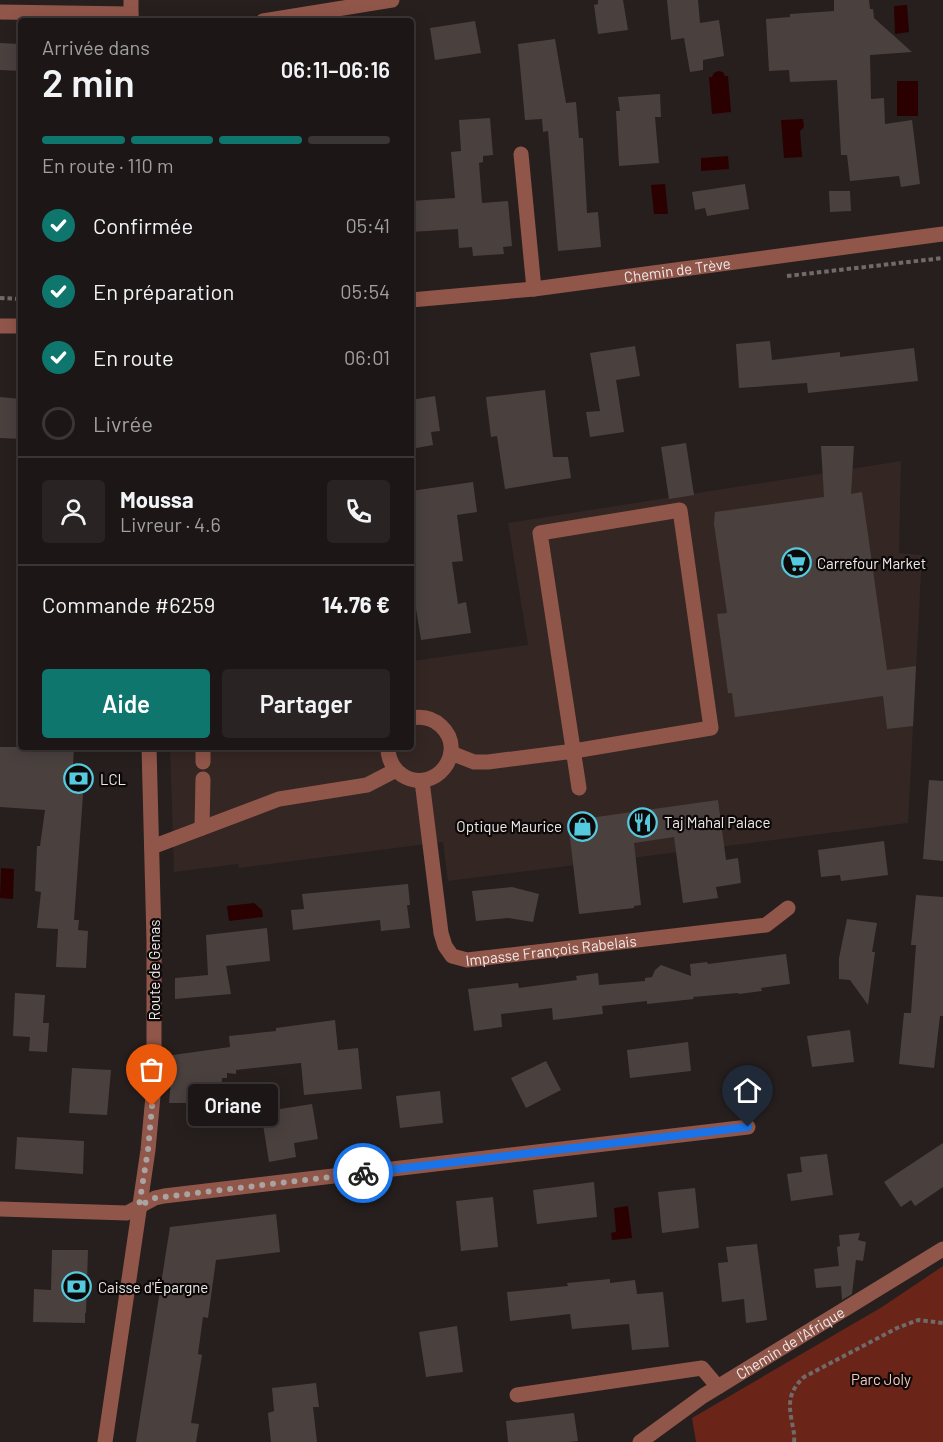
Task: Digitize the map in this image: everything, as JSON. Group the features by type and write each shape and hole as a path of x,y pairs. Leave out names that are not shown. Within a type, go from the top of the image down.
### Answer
{"street":[{"path":"281,18 392,0"},
{"path":"0,12 131,12"},
{"path":"521,154 534,289"},
{"name":"Chemin de Trève","path":"414,300 534,289 943,234"},
{"path":"0,326 18,326"},
{"path":"451,753 474,762 488,762 574,751 711,728 680,510 540,533 574,751 579,788"},
{"path":"388,750 392,766 405,777 413,780 422,781 433,778 448,764 451,744 448,734 434,720 424,717 414,718"},
{"name":"Route de Genas","path":"105,1442 148,1150 154,1085 154,940 149,750"},
{"path":"152,847 279,799 368,785 396,770"},
{"path":"202,778 202,828"},
{"name":"Impasse François Rabelais","path":"422,781 441,933 445,946 452,956 467,960 766,925 788,908"},
{"path":"0,1209 127,1213 155,1198 748,1127"},
{"name":"Chemin de l'Afrique","path":"640,1442 703,1396 943,1249"},
{"path":"517,1395 702,1368 718,1387"}],"path":[{"path":"0,298 18,299"},
{"path":"794,1442 795,1436 789,1411 790,1399 795,1386 804,1377 897,1328 918,1320 943,1323"}],"shaded area":[{"path":"907,5 909,32 895,34 894,6"},
{"path":"718,71 728,76 731,112 712,114 709,77"},
{"path":"897,81 918,81 918,116 897,116"},
{"path":"803,119 804,127 800,131 802,157 784,158 781,120"},
{"path":"728,156 729,169 701,171 701,158"},
{"path":"665,184 668,214 654,214 651,185"},
{"path":"901,461 899,553 922,555 908,823 448,881 443,842 239,868 238,864 174,872 170,750 414,750 414,661 528,645 508,523"},
{"path":"1,868 14,869 13,899 0,898"},
{"path":"254,903 262,910 263,917 229,921 227,906"},
{"path":"628,1206 632,1238 612,1240 611,1233 616,1232 614,1208"}],"green space":[{"name":"Parc Joly","path":"943,1266 943,1442 696,1442 692,1418 882,1307"}],"building":[{"path":"598,0 623,0 628,30 598,34 594,5 598,4"},
{"path":"667,0 698,0 700,23 719,20 724,56 703,60 703,70 690,72 684,38 671,40"},
{"path":"834,0 869,0 874,18 912,52 870,55 871,99 884,98 885,124 912,120 920,184 901,187 899,176 850,181 847,155 841,155 837,80 790,82 789,70 769,71 766,19 790,17 790,14 834,11"},
{"path":"475,21 481,53 435,60 430,28"},
{"path":"555,39 566,103 576,102 579,138 583,138 587,213 598,212 601,247 558,251 548,131 543,132 542,119 525,120 518,44"},
{"path":"0,43 18,44 18,71 0,70"},
{"path":"660,94 661,117 655,117 659,163 619,166 616,111 620,111 618,97"},
{"path":"490,118 493,155 483,156 483,162 479,163 482,203 508,201 512,246 503,247 504,254 473,256 472,247 459,248 458,229 414,232 414,201 455,198 451,152 461,151 459,120"},
{"path":"745,184 749,209 707,216 705,208 695,210 692,192"},
{"path":"829,191 850,191 851,211 830,212"},
{"path":"770,341 772,360 840,352 840,357 914,348 918,381 808,393 807,383 739,388 736,344"},
{"path":"635,346 640,376 616,380 624,432 590,437 586,412 600,411 590,353"},
{"path":"545,390 553,457 568,457 571,478 505,489 497,436 491,437 486,397"},
{"path":"435,396 440,431 431,432 433,445 414,448 414,400"},
{"path":"0,397 18,399 18,439 0,438"},
{"path":"686,443 694,495 669,499 661,447"},
{"name":"Carrefour Market","path":"821,446 854,446 851,494 862,492 887,670 916,666 913,726 887,729 883,696 735,717 732,693 728,693 717,614 727,613 714,524 715,512 824,497"},
{"path":"473,482 477,512 457,515 463,561 452,562 458,604 466,602 471,633 421,640 416,609 414,609 414,491"},
{"path":"0,747 18,747 18,750 74,750 73,766 85,767 74,920 79,920 78,930 88,931 86,968 56,967 58,929 37,928 41,892 35,891 37,846 40,846 45,810 0,807"},
{"path":"929,780 943,781 943,861 923,859"},
{"path":"718,800 726,860 738,858 741,883 716,887 718,898 683,903 674,837 634,843 641,905 634,906 634,908 579,914 568,821"},
{"path":"884,841 888,875 841,881 840,875 821,877 818,850"},
{"path":"408,884 410,905 407,905 410,928 381,931 380,920 293,930 291,910 304,909 302,894"},
{"path":"512,887 539,894 533,922 508,918 476,921 472,891"},
{"path":"916,895 943,897 943,1016 940,1016 934,1068 899,1064 904,1013 911,1013 916,945 911,945"},
{"path":"847,919 877,923 872,952 875,952 868,1005 850,980 839,979 839,958"},
{"path":"267,928 270,961 226,966 231,994 175,999 175,978 208,975 206,935"},
{"path":"786,954 790,984 761,988 762,991 647,1004 647,1001 602,1006 603,1014 553,1020 552,1008 501,1014 502,1027 474,1031 468,989 518,983 519,988 577,980 576,976 598,973 599,985 645,981 645,978 652,977 661,965 691,976 690,964 707,962 708,964"},
{"path":"15,993 45,995 43,1023 49,1023 47,1052 29,1051 30,1037 13,1036"},
{"path":"335,1020 338,1050 358,1048 362,1089 304,1095 301,1063 236,1070 236,1074 227,1073 227,1078 222,1078 221,1093 199,1092 198,1103 169,1103 173,1055 230,1047 229,1036 276,1031 276,1028"},
{"path":"850,1030 854,1062 812,1067 807,1036"},
{"path":"688,1042 691,1071 630,1078 627,1050"},
{"path":"546,1061 561,1090 526,1108 511,1078"},
{"path":"72,1068 111,1070 107,1115 69,1113"},
{"path":"440,1091 443,1123 400,1128 396,1096"},
{"path":"312,1104 318,1139 294,1143 296,1157 269,1162 261,1112"},
{"path":"17,1137 84,1141 83,1174 15,1169"},
{"path":"943,1143 943,1187 915,1206 911,1200 901,1207 884,1182"},
{"path":"827,1154 833,1195 791,1201 787,1174 802,1172 800,1157"},
{"path":"594,1182 597,1217 537,1224 533,1190"},
{"path":"695,1188 699,1228 662,1233 658,1192"},
{"path":"493,1197 498,1247 461,1251 456,1201"},
{"path":"276,1214 280,1252 216,1260 208,1318 203,1317 198,1354 202,1355 191,1423 199,1424 196,1442 136,1442 170,1227"},
{"path":"860,1233 858,1240 866,1242 863,1261 856,1260 852,1294 842,1300 841,1286 816,1288 814,1269 839,1266 837,1247 840,1246 839,1235"},
{"path":"757,1244 767,1320 746,1323 744,1299 722,1302 718,1263 728,1262 726,1247"},
{"path":"52,1250 88,1250 85,1323 33,1322 34,1289 51,1290"},
{"path":"610,1279 610,1283 635,1280 637,1294 663,1292 669,1347 632,1350 629,1324 572,1329 570,1314 510,1321 507,1292"},
{"path":"457,1326 463,1372 426,1377 419,1332"},
{"path":"316,1383 319,1407 313,1407 317,1442 271,1442 268,1413 274,1411 272,1388"},
{"path":"574,1413 578,1441 508,1442 506,1421"}],"way so far":[{"path":"152,1106 139,1206 155,1198 363,1173"}],"place":[{"name":"Carrefour Market","path":"796,563"},
{"name":"LCL","path":"79,779"},
{"name":"Taj Mahal Palace","path":"643,822"},
{"name":"Optique Maurice","path":"583,826"},
{"name":"Oriane","path":"152,1106"},
{"name":"Caisse d'Épargne","path":"77,1287"}],"route":[{"path":"363,1173 748,1127"}]}
